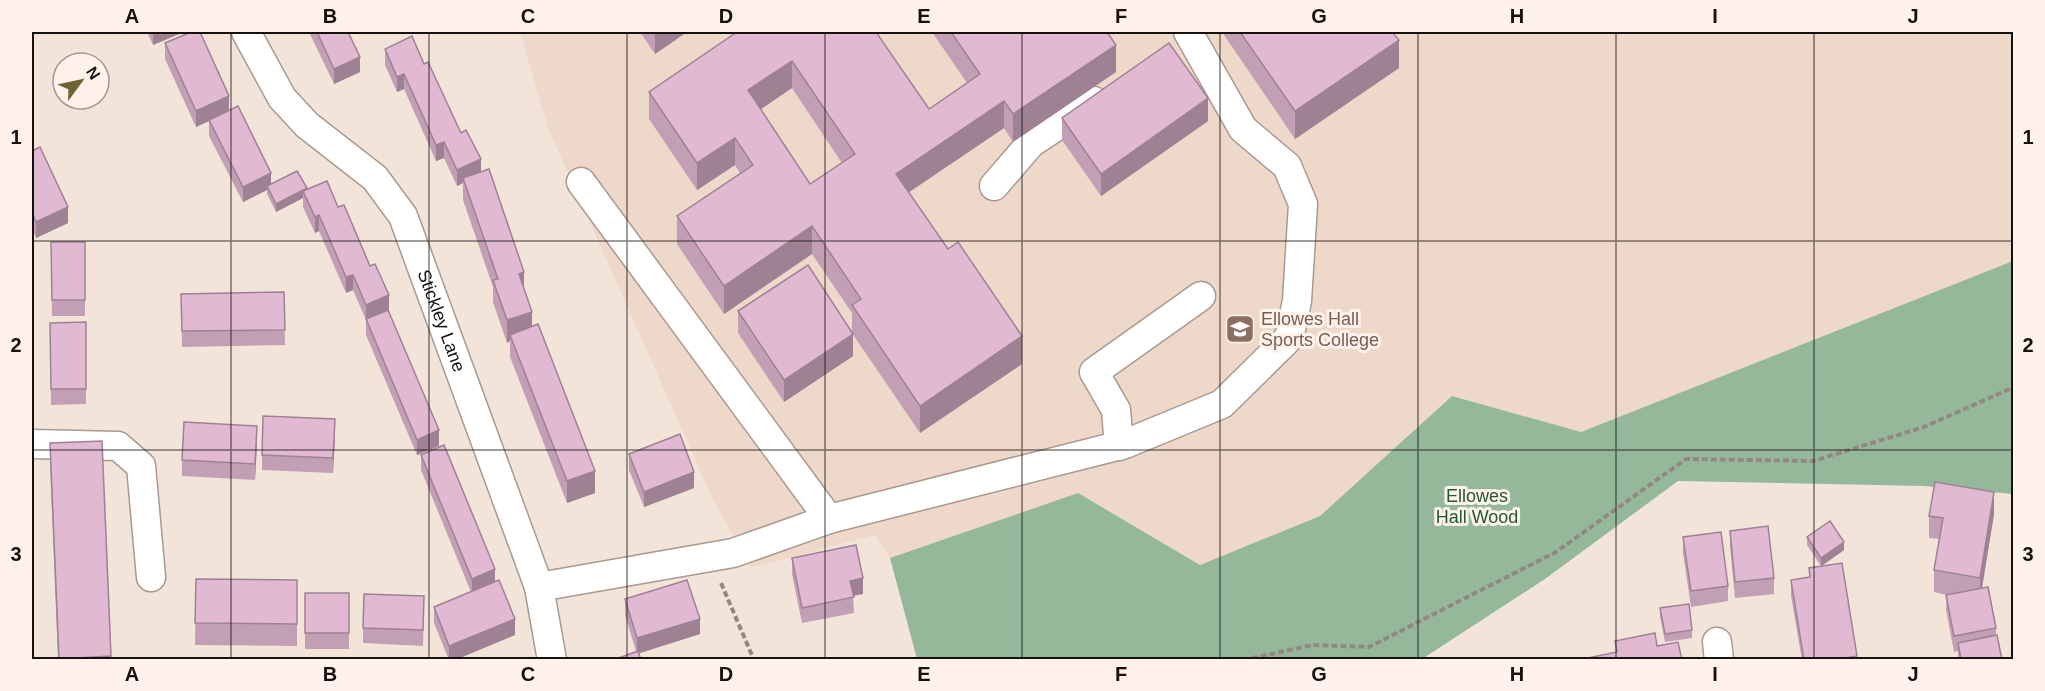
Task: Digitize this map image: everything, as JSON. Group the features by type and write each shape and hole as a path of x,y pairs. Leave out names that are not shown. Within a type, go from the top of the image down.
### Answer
{"street":[{"name":"Stickley Lane","path":"246,32 282,98 306,125 375,178 403,216 539,586 552,660"},
{"path":"539,586 722,555 829,519 1119,446 1222,404 1289,338 1297,301 1303,204 1287,166 1243,129 1183,38"},
{"path":"994,186 1031,143 1115,86"},
{"path":"580,182 829,519"},
{"path":"1119,446 1116,410 1094,372 1201,296"},
{"path":"32,444 118,446 141,466 151,577"}],"path":[{"path":"1243,660 1313,645 1369,647 1556,552 1686,459 1813,460 1924,428 2013,387"},
{"path":"722,555 754,660"}],"shaded area":[{"name":"Ellowes Hall Sports College","path":"520,32 2013,32 2013,261 1581,432 1452,396 1320,516 1200,565 1078,493 890,558 875,535 751,568 713,500 548,128"}],"green space":[{"name":"Ellowes Hall Wood","path":"2013,261 2013,494 1924,486 1678,481 1545,579 1422,659 917,659 890,558 1078,493 1200,565 1320,516 1452,396 1581,432"}],"building":[{"path":"191,32 200,32 229,96 196,111 165,43"},
{"path":"317,32 348,32 360,57 334,69"},
{"path":"737,32 876,32 929,109 980,74 951,32 1107,32 1116,45 1013,114 1004,101 896,174 948,249 958,242 1022,336 920,406 852,305 861,299 812,226 724,286 677,216 753,165 735,138 697,163 649,92","holes":["792,61 855,154 810,184 748,90"]},
{"path":"1240,32 1392,32 1399,40 1295,111"},
{"path":"412,36 424,64 428,62 461,133 466,130 481,159 457,170 444,142 436,145 404,74 397,77 385,49"},
{"path":"1169,43 1208,98 1101,174 1062,118"},
{"path":"238,106 271,173 243,187 209,120"},
{"path":"40,147 68,207 36,222 32,212 32,151"},
{"path":"489,169 524,272 519,274 532,312 507,320 493,280 498,279 463,178"},
{"path":"297,171 307,188 276,204 267,186"},
{"path":"327,181 338,207 344,205 370,266 375,264 389,295 366,305 353,275 346,277 319,215 315,217 303,191"},
{"path":"51,242 85,242 85,300 52,300"},
{"path":"808,265 853,334 784,380 738,311"},
{"path":"284,292 285,330 182,331 181,294"},
{"path":"388,310 439,430 417,440 366,319"},
{"path":"86,322 86,389 51,389 50,323"},
{"path":"538,324 595,471 567,481 510,335"},
{"path":"263,416 335,419 333,458 262,455"},
{"path":"184,422 257,426 255,464 182,460"},
{"path":"680,434 694,472 644,492 629,454"},
{"path":"102,441 111,656 59,659 50,443"},
{"path":"444,445 495,569 472,579 421,455"},
{"path":"1935,482 1994,492 1980,578 1934,570 1943,518 1929,516"},
{"path":"1830,521 1844,542 1821,558 1807,537"},
{"path":"1768,526 1774,578 1735,582 1730,531"},
{"path":"1721,532 1728,586 1691,591 1683,537"},
{"path":"856,545 863,578 850,581 854,597 802,608 792,558"},
{"path":"1842,563 1857,656 1834,660 1804,660 1791,580 1810,577 1809,568"},
{"path":"196,579 297,580 297,624 195,623"},
{"path":"499,580 515,619 449,646 434,607"},
{"path":"687,580 700,619 637,638 625,599"},
{"path":"1988,587 1996,628 1954,636 1946,595"},
{"path":"305,593 349,593 349,633 305,633"},
{"path":"364,594 424,596 423,630 363,628"},
{"path":"1689,604 1692,630 1665,634 1660,608"},
{"path":"1655,633 1657,646 1678,642 1682,660 1578,660 1617,652 1615,641"},
{"path":"1997,635 2002,660 1961,660 1958,643"},
{"path":"638,651 641,660 613,660"}],"place":[{"name":"Ellowes Hall Sports College","path":"1240,329"}]}
